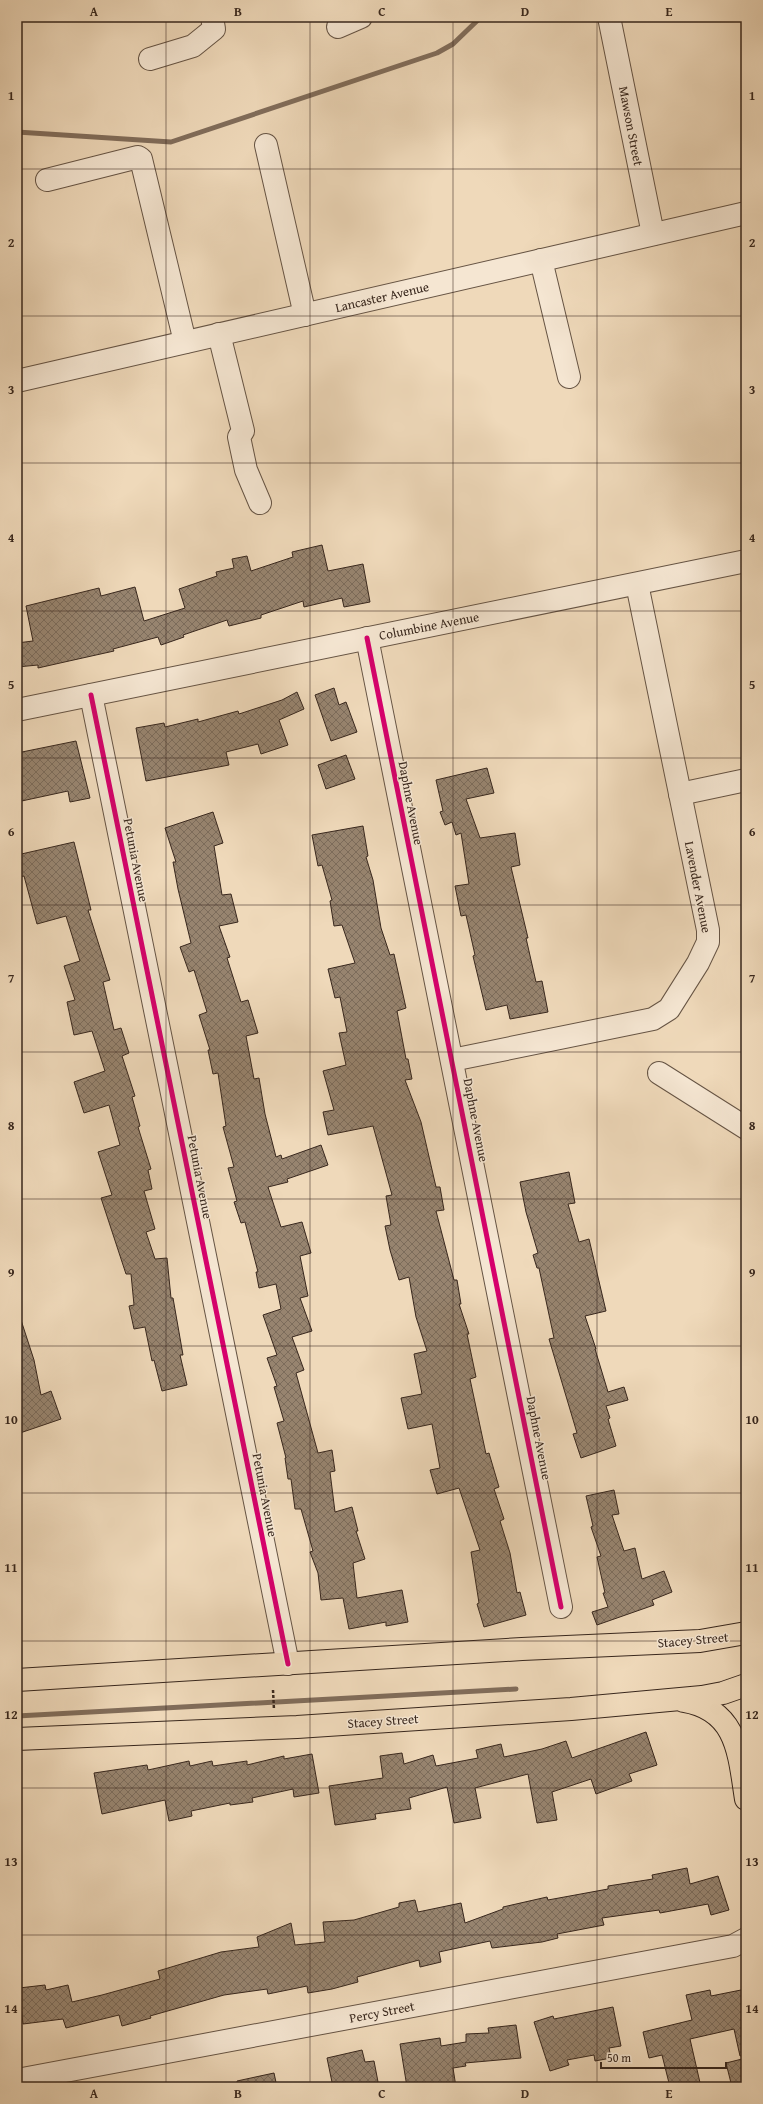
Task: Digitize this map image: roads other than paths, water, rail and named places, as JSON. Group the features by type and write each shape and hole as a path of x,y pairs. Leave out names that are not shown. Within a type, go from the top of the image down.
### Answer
{"highway":[{"name":"Stacey Street","path":"17,1680 522,1649 700,1641 746,1633"},
{"name":"Stacey Street","path":"17,1739 297,1727 571,1709 680,1700 723,1693 746,1685"},
{"path":"680,1700 705,1707 723,1721 730,1729 737,1749 746,1799"}],"street":[{"path":"150,59 193,46 214,29 212,17"},
{"path":"338,27 362,17"},
{"name":"Mawson Street","path":"609,17 653,234"},
{"path":"266,145 305,315"},
{"path":"47,180 114,162 138,157 141,159 185,342"},
{"name":"Lancaster Avenue","path":"18,376 185,342 746,213"},
{"path":"542,260 569,377"},
{"path":"219,334 242,431 239,437 246,470 260,503"},
{"name":"Columbine Avenue","path":"17,710 746,561"},
{"name":"Lavender Avenue","path":"452,1060 645,1022 658,1017 668,1009 698,963 708,942 708,930 637,584"},
{"name":"Daphne Avenue","path":"367,638 561,1607"},
{"name":"Petunia Avenue","path":"91,695 288,1664"},
{"path":"680,794 746,780"},
{"path":"659,1073 746,1128"},
{"name":"Percy Street","path":"17,2080 733,1946 746,1939"}],"waterway":[{"path":"17,132 171,142 437,53 453,44 481,17"},
{"path":"17,1716 516,1689"}]}
